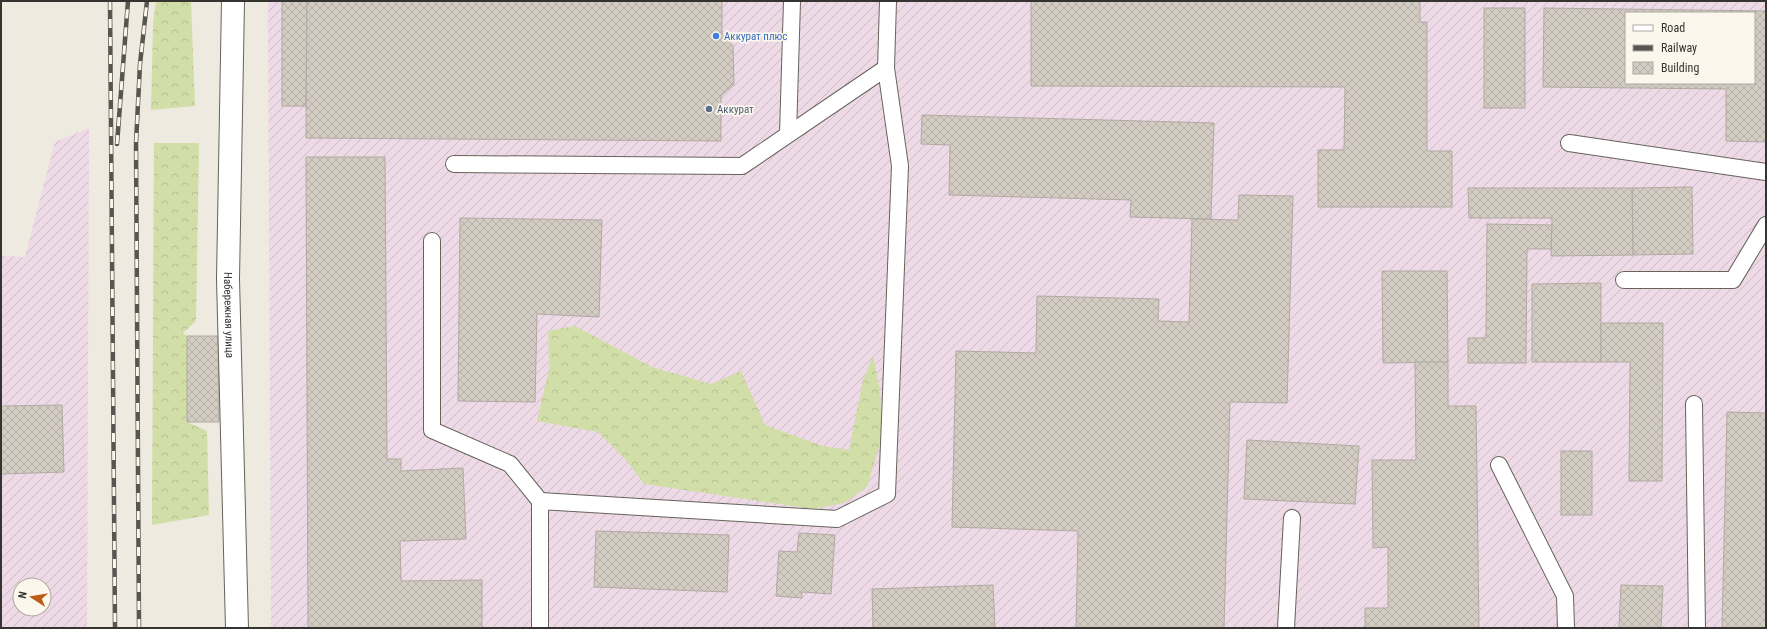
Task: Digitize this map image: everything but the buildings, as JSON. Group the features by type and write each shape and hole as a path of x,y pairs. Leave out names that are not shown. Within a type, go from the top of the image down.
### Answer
{"street":[{"name":"Набережная улица","path":"233,1 228,280 237,628"}],"lane":[{"path":"788,134 792,1"},
{"path":"540,501 837,519 887,494 900,166 886,68 888,1"},
{"path":"454,164 742,166 886,68"},
{"path":"1569,143 1766,172"},
{"path":"1624,280 1733,280 1766,225"},
{"path":"432,241 432,430 510,464 540,501 540,628"},
{"path":"1694,404 1697,628"},
{"path":"1499,465 1565,596 1566,628"},
{"path":"1286,628 1292,518"}],"shaded area":[{"path":"268,1 1766,1 1766,628 271,628"},
{"path":"89,128 87,628 1,628 1,256 25,257 55,142"}],"green space":[{"path":"156,1 191,1 195,106 151,110 153,24"},
{"path":"154,143 199,143 196,321 183,333 187,336 187,422 207,431 209,515 152,525"},
{"path":"575,326 652,367 711,384 741,371 765,425 823,446 849,450 863,380 873,356 880,390 882,437 867,487 844,503 813,509 644,484 627,461 598,432 537,421 549,369 548,331"}],"railway":[{"path":"110,1 115,628"},
{"path":"117,144 128,1"},
{"path":"139,628 136,143 140,64 147,1"}],"place":[{"name":"Аккурат плюс","path":"716,36"},
{"name":"Аккурат","path":"709,109"}]}
